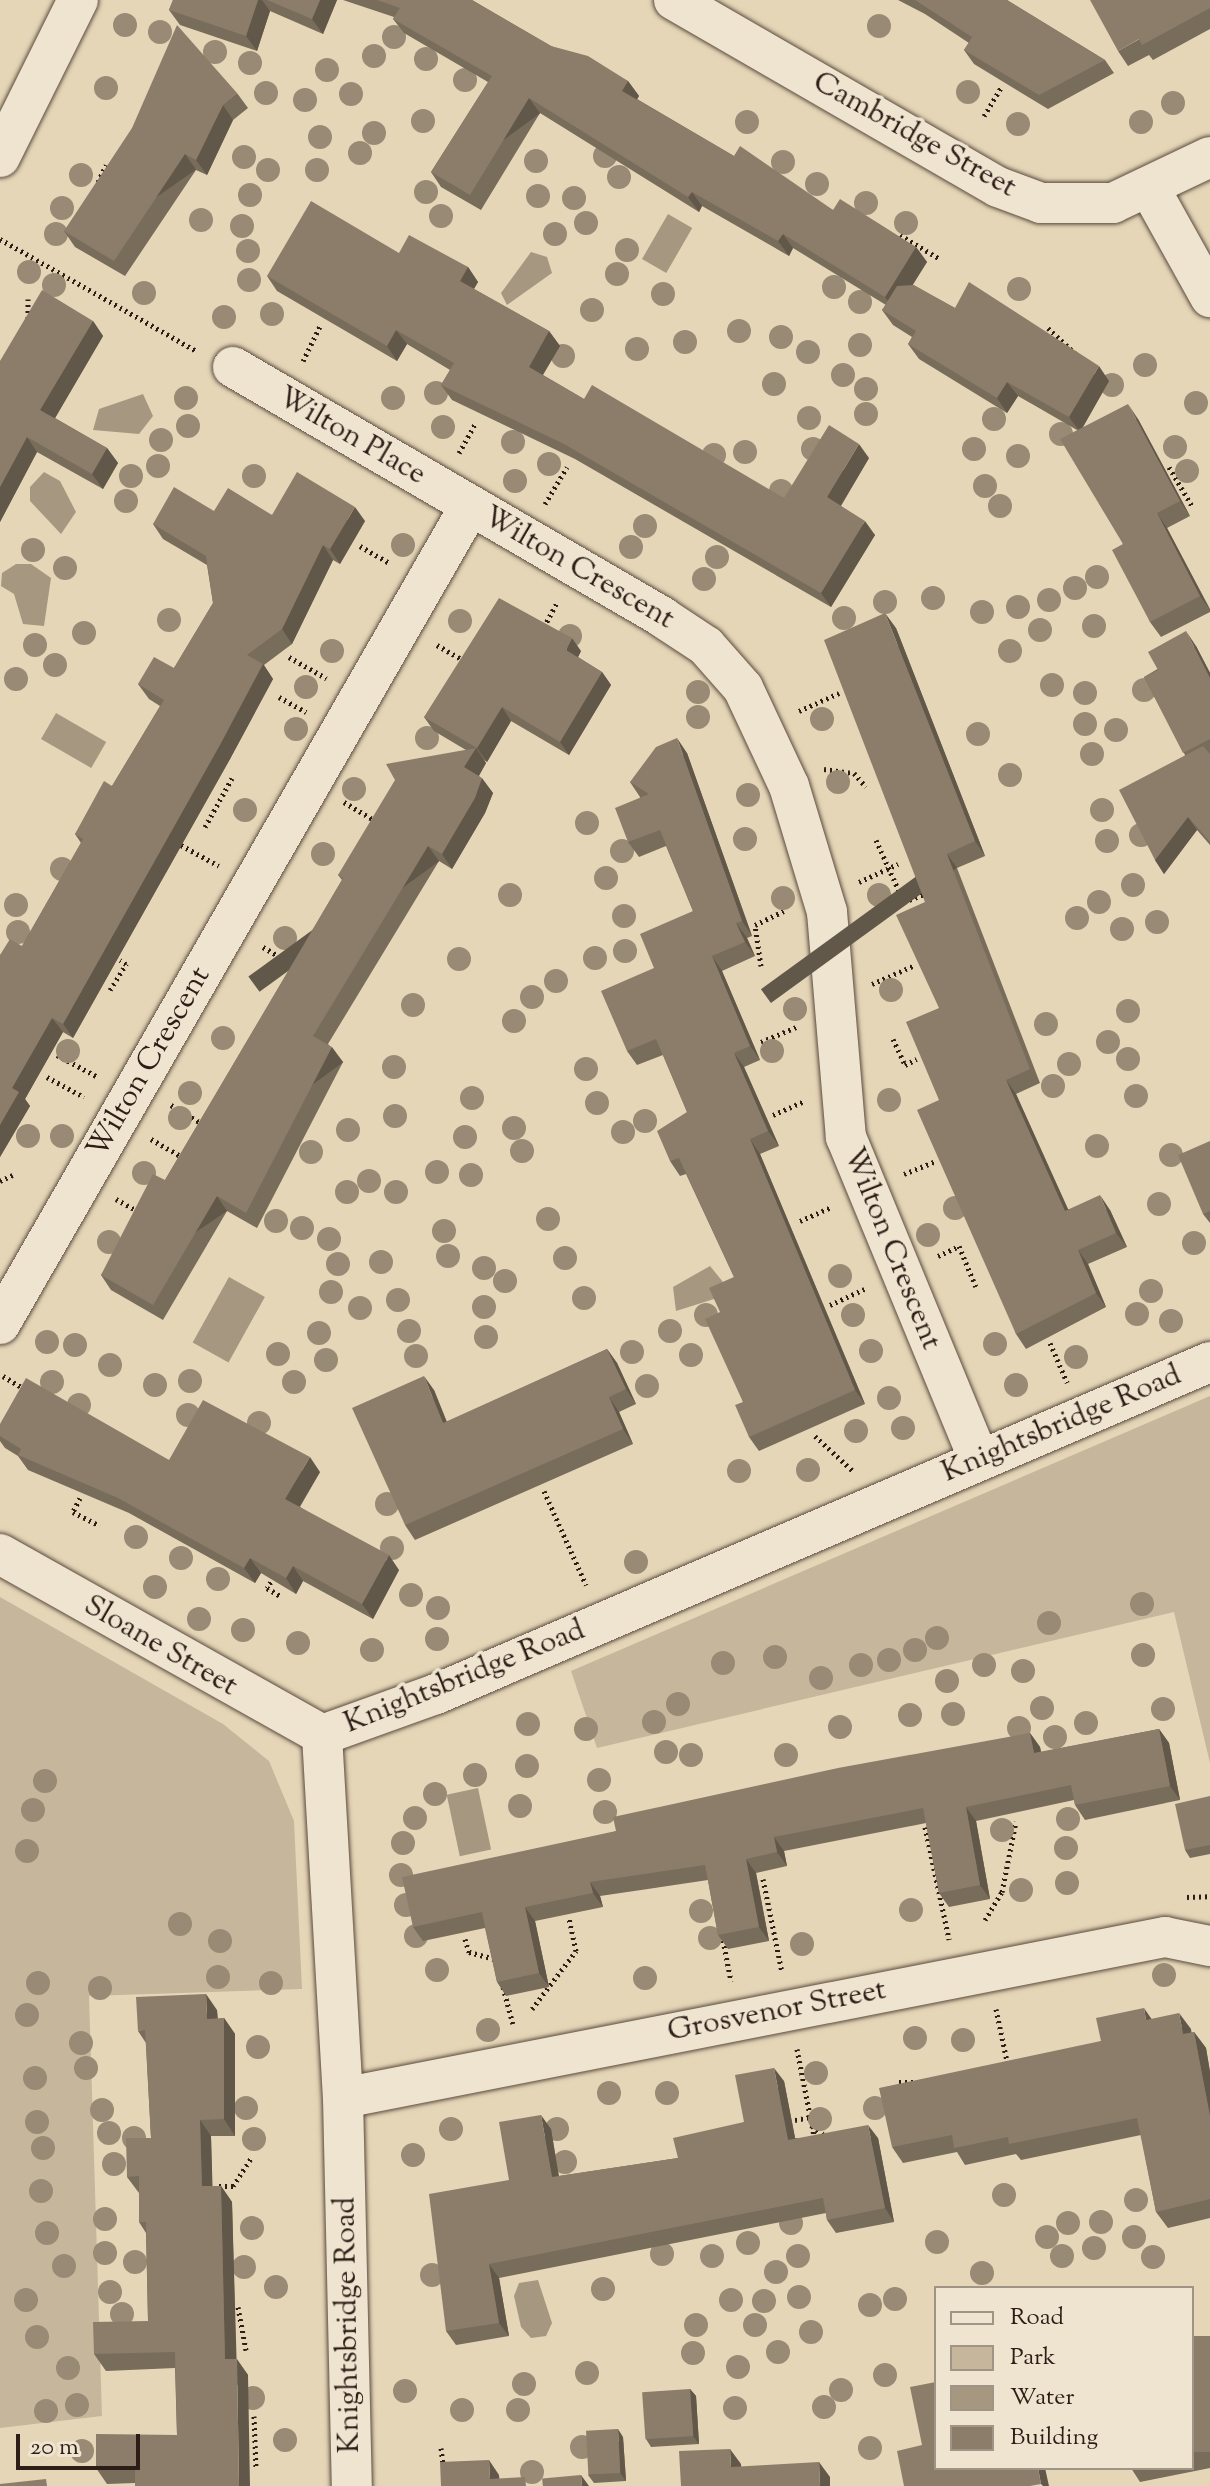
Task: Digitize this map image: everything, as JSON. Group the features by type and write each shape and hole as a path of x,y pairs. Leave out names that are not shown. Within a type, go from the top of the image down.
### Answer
{"street":[{"path":"0,157 78,0"},
{"name":"Cambridge Street","path":"674,0 1008,191 1077,208 1150,189 1210,157"},
{"path":"1150,189 1210,297"},
{"name":"Wilton Place","path":"233,367 470,506"},
{"name":"Wilton Crescent","path":"0,1324 470,506 706,646 746,693 789,786 827,912 846,1137 979,1460"},
{"name":"Knightsbridge Road","path":"352,2486 343,2098 322,1735 436,1694 1210,1362"},
{"name":"Sloane Street","path":"0,1554 322,1735"},
{"name":"Grosvenor Street","path":"343,2098 1165,1937 1210,1946"}],"path":[{"path":"984,116 1002,86"},
{"path":"95,190 106,165"},
{"path":"900,235 940,259"},
{"path":"0,239 233,367"},
{"path":"28,299 28,326"},
{"path":"295,376 320,326"},
{"path":"1048,328 1078,356"},
{"path":"452,466 476,422"},
{"path":"539,515 567,467"},
{"path":"1169,467 1192,506"},
{"path":"360,546 398,568"},
{"path":"544,627 562,592"},
{"path":"424,638 478,668"},
{"path":"289,657 334,682"},
{"path":"791,715 839,693"},
{"path":"279,697 314,717"},
{"path":"814,773 833,765 866,787"},
{"path":"205,827 232,778"},
{"path":"335,797 386,827"},
{"path":"876,840 904,902 933,890"},
{"path":"181,845 227,870"},
{"path":"850,886 898,864"},
{"path":"761,966 755,925 797,906"},
{"path":"252,941 304,971"},
{"path":"110,990 126,964 120,960"},
{"path":"862,988 915,965"},
{"path":"761,1042 808,1023"},
{"path":"893,1039 905,1065 917,1059"},
{"path":"57,1055 105,1081"},
{"path":"47,1077 93,1102"},
{"path":"773,1115 816,1095"},
{"path":"161,1099 208,1127"},
{"path":"141,1133 191,1162"},
{"path":"893,1179 937,1161"},
{"path":"0,1181 13,1175"},
{"path":"107,1193 143,1215"},
{"path":"800,1221 841,1203"},
{"path":"927,1261 959,1246 976,1287"},
{"path":"830,1305 875,1284"},
{"path":"1050,1343 1068,1385"},
{"path":"3,1376 33,1394"},
{"path":"815,1436 861,1478"},
{"path":"544,1491 590,1594"},
{"path":"80,1498 73,1512 100,1526"},
{"path":"281,1563 267,1588 282,1597"},
{"path":"985,1920 1011,1861 1016,1821"},
{"path":"925,1827 949,1939"},
{"path":"763,1879 783,1975"},
{"path":"532,2009 576,1951 569,1919"},
{"path":"722,1932 732,1986"},
{"path":"465,1939 477,1957 494,1956 515,2029"},
{"path":"993,1998 1012,2084"},
{"path":"794,2037 816,2147"},
{"path":"899,2082 922,2082"},
{"path":"795,2120 810,2117"},
{"path":"812,2126 828,2134 830,2147"},
{"path":"219,2186 233,2186 251,2158"},
{"path":"238,2307 246,2350"},
{"path":"254,2416 256,2468"},
{"path":"441,2448 443,2473"}],"green space":[{"path":"1210,1396 1210,1763 1174,1612 597,1748 571,1671"},
{"path":"0,1597 223,1724 269,1761 294,1821 302,1989 89,1996 102,2416 0,2428"}],"water":[{"path":"668,214 692,228 666,273 642,259"},
{"path":"531,252 547,257 552,273 507,305 501,293"},
{"path":"143,394 153,416 139,434 93,430 99,409"},
{"path":"44,472 60,481 76,512 61,534 30,501 30,487"},
{"path":"16,564 31,564 51,578 44,626 23,624 14,594 1,586 2,573"},
{"path":"56,713 106,742 91,768 41,739"},
{"path":"710,1266 723,1282 714,1299 676,1311 673,1287"},
{"path":"229,1277 265,1297 228,1362 193,1343"},
{"path":"478,1788 491,1850 460,1856 447,1795"},
{"path":"538,2280 552,2323 546,2336 531,2338 521,2327 514,2296 519,2283"}],"building":[{"path":"173,0 258,0 246,36 169,10"},
{"path":"267,0 320,0 312,19"},
{"path":"377,0 472,0 551,46 588,56 628,81 622,91 734,156 740,146 833,210 840,199 916,247 885,297 783,234 778,241 692,192 688,197 529,98 470,195 431,172 492,76 393,19 400,8"},
{"path":"915,0 1007,0 1105,60 1039,95 964,50 972,37"},
{"path":"1090,0 1210,0 1210,8 1142,45 1139,39 1118,51"},
{"path":"177,25 237,93 223,105 196,160 185,154 114,261 64,231 132,128"},
{"path":"311,201 399,253 409,235 468,267 460,281 549,331 529,367 584,399 592,385 784,498 829,425 859,444 827,497 865,521 821,593 564,444 441,385 454,363 396,330 387,346 267,276"},
{"path":"969,282 1099,366 1069,417 1007,382 997,398 908,344 916,331 882,310 897,286 914,285 955,308"},
{"path":"42,290 93,321 40,410 107,448 92,474 27,437 0,487 0,361"},
{"path":"1128,404 1180,501 1157,513 1200,596 1150,622 1112,550 1123,544 1060,439"},
{"path":"297,472 355,507 330,549 323,545 282,629 247,655 263,664 63,1024 52,1018 12,1088 19,1092 0,1125 0,955 10,939 22,946 83,839 75,834 104,781 112,786 164,700 138,684 154,657 174,668 213,603 206,556 153,524 174,487 214,511 228,488 272,515"},
{"path":"499,598 572,638 566,650 602,672 560,742 502,707 477,748 424,717"},
{"path":"885,613 975,841 947,854 1030,1069 1006,1080 1065,1211 1100,1195 1116,1233 1078,1250 1096,1293 1016,1334 917,1110 939,1100 906,1022 939,1008 896,915 925,902 824,640"},
{"path":"1186,631 1210,678 1210,739 1183,753 1144,677 1158,670 1148,652"},
{"path":"677,738 742,921 736,923 745,942 712,956 750,1046 734,1053 768,1131 750,1139 855,1390 749,1437 735,1405 743,1402 705,1319 720,1312 709,1288 734,1277 679,1158 670,1161 657,1131 687,1112 656,1039 627,1051 601,991 654,968 640,934 693,911 660,830 628,842 615,808 649,794 630,782 656,747"},
{"path":"1203,746 1210,754 1210,842 1188,817 1155,860 1119,790"},
{"path":"476,748 464,767 482,778 475,798 442,854 428,846 313,1036 332,1047 246,1213 217,1196 153,1305 101,1275 153,1174 165,1180 343,878 338,875 395,780 386,764"},
{"path":"1210,1141 1210,1211 1203,1214 1178,1155"},
{"path":"607,1349 626,1389 609,1397 623,1429 405,1525 352,1408 424,1376 443,1423"},
{"path":"26,1378 169,1460 203,1400 310,1457 285,1499 389,1555 362,1604 293,1566 286,1578 250,1558 244,1568 118,1498 18,1455 21,1449 0,1436 0,1424"},
{"path":"1159,1729 1170,1786 1075,1805 1071,1785 966,1807 980,1885 939,1893 923,1808 774,1837 777,1852 746,1859 759,1927 718,1935 705,1865 590,1882 593,1893 525,1907 539,1973 497,1982 482,1912 413,1927 402,1877 616,1831 613,1817 838,1768 1030,1733 1034,1753"},
{"path":"1210,1796 1210,1845 1185,1850 1175,1804"},
{"path":"206,1994 207,2019 224,2018 224,2119 200,2120 202,2186 221,2186 225,2359 237,2359 239,2486 135,2486 135,2466 96,2468 96,2434 177,2435 175,2352 94,2354 93,2322 148,2321 146,2222 139,2222 139,2176 127,2177 126,2138 151,2138 145,2030 138,2031 136,1997"},
{"path":"1144,2008 1146,2020 1179,2013 1183,2034 1194,2032 1210,2116 1210,2199 1156,2212 1137,2118 1009,2144 1008,2137 954,2148 952,2135 892,2147 879,2088 1101,2041 1096,2018"},
{"path":"774,2068 788,2140 868,2125 885,2208 827,2220 823,2198 489,2264 499,2323 446,2331 429,2194 509,2180 499,2122 541,2115 552,2177 678,2158 673,2138 744,2122 735,2075"},
{"path":"1194,2336 1210,2336 1210,2452 1194,2452"},
{"path":"934,2382 934,2470 1038,2470 1041,2484 904,2486 897,2451 922,2445 910,2387"},
{"path":"690,2389 693,2436 645,2439 642,2392"},
{"path":"618,2429 620,2473 588,2475 586,2431"},
{"path":"730,2449 731,2467 819,2462 820,2486 681,2486 679,2451"},
{"path":"489,2460 490,2479 525,2477 526,2486 441,2486 440,2462"},
{"path":"581,2475 582,2486 543,2486 542,2478"},
{"path":"46,2479 47,2486 0,2486 0,2484"}]}
